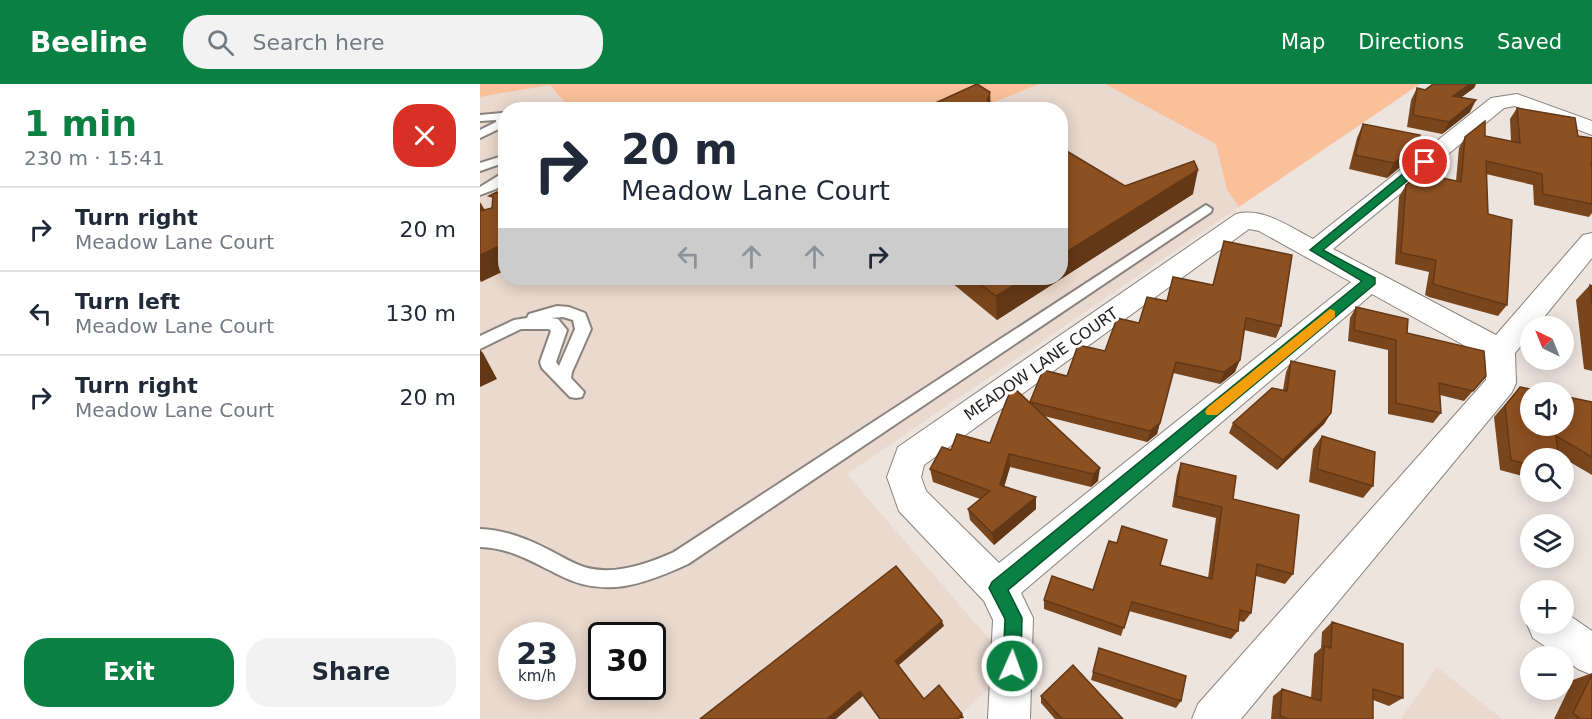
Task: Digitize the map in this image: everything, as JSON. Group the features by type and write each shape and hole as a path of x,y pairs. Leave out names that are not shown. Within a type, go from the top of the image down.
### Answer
{"street":[{"path":"1316,250 1498,102 1517,100 1592,129"},
{"name":"MEADOW LANE COURT","path":"1009,719 1013,618 998,588 911,500 904,477 910,457 1245,220 1266,224 1500,351"},
{"path":"1213,719 1501,383 1500,351 1592,241"},
{"path":"998,588 1370,281"},
{"path":"1562,634 1592,655"}],"lane":[{"path":"480,118 498,116"},
{"path":"480,135 498,126"},
{"path":"480,167 498,161"},
{"path":"480,191 498,181"},
{"path":"480,538 493,537 530,549 576,574 607,580 652,572 681,558 1206,209"},
{"path":"480,343 519,324 555,312 569,311 580,317 583,328 564,372 563,380"},
{"path":"519,324 553,323 558,330 548,362 550,368 576,392"}],"shaded area":[{"path":"480,84 1039,84 994,102 565,102 550,85 480,97"},
{"path":"1039,84 1105,84 1216,144 1227,190 1239,207 847,474 1012,666 957,719 480,719 480,97 550,85 565,102 498,102 498,285 1068,285 1068,102 992,102"},
{"path":"1105,84 1420,84 1239,207 1227,190 1216,144"},
{"path":"1437,667 1502,719 1401,719"}],"building":[{"path":"977,84 990,92 987,102 938,102"},
{"path":"1433,84 1470,84 1453,96 1476,100 1449,122 1413,115 1417,88 1425,90"},
{"path":"1517,108 1575,118 1578,136 1592,138 1592,204 1543,194 1542,174 1486,161 1488,214 1512,220 1507,305 1433,284 1436,260 1401,253 1406,185 1420,173 1461,182 1465,137 1485,121 1485,136 1520,143"},
{"path":"1363,124 1420,135 1419,144 1394,163 1355,155"},
{"path":"1068,152 1125,186 1194,161 1198,170 1068,251"},
{"path":"498,193 498,247 480,255 480,211 492,208 493,197 489,196"},
{"path":"1224,241 1292,255 1281,326 1246,318 1240,360 1224,372 1176,362 1160,423 1150,431 1030,402 1043,370 1067,376 1078,345 1105,351 1117,318 1139,323 1147,297 1167,301 1173,277 1213,285"},
{"path":"981,285 1014,285 996,296"},
{"path":"1356,307 1408,319 1407,333 1484,351 1486,376 1473,391 1439,383 1441,413 1396,403 1396,340 1354,330"},
{"path":"1291,361 1335,371 1331,413 1283,460 1233,423 1272,388 1287,391"},
{"path":"1520,387 1520,436 1556,436 1558,448 1520,448 1520,462 1511,460 1505,406"},
{"path":"1014,388 1100,468 1093,474 1009,454 1000,485 1036,497 992,533 968,509 990,491 930,469 942,447 951,450 957,434 990,443 1010,391"},
{"path":"1574,398 1592,402 1592,457 1556,436 1574,436"},
{"path":"1322,436 1375,452 1373,486 1317,469"},
{"path":"1181,463 1236,476 1233,499 1299,515 1293,574 1257,564 1251,613 1240,610 1238,631 1132,602 1124,628 1044,600 1052,576 1093,590 1109,541 1117,543 1122,526 1167,540 1160,565 1212,579 1222,507 1176,496"},
{"path":"896,566 942,621 895,661 924,699 939,685 962,714 957,719 880,719 860,691 827,719 700,719"},
{"path":"1332,622 1403,644 1403,698 1373,689 1373,719 1288,719 1280,716 1282,689 1321,701 1324,646 1331,648"},
{"path":"1099,648 1186,676 1181,701 1093,672"},
{"path":"1073,665 1123,719 1062,719 1041,696"},
{"path":"1592,674 1592,719 1581,719 1573,713"}],"slow traffic":[{"path":"1212,412 1330,314"}],"route":[{"path":"1012,666 1013,618 998,588 1370,281 1316,250 1425,162"}]}
